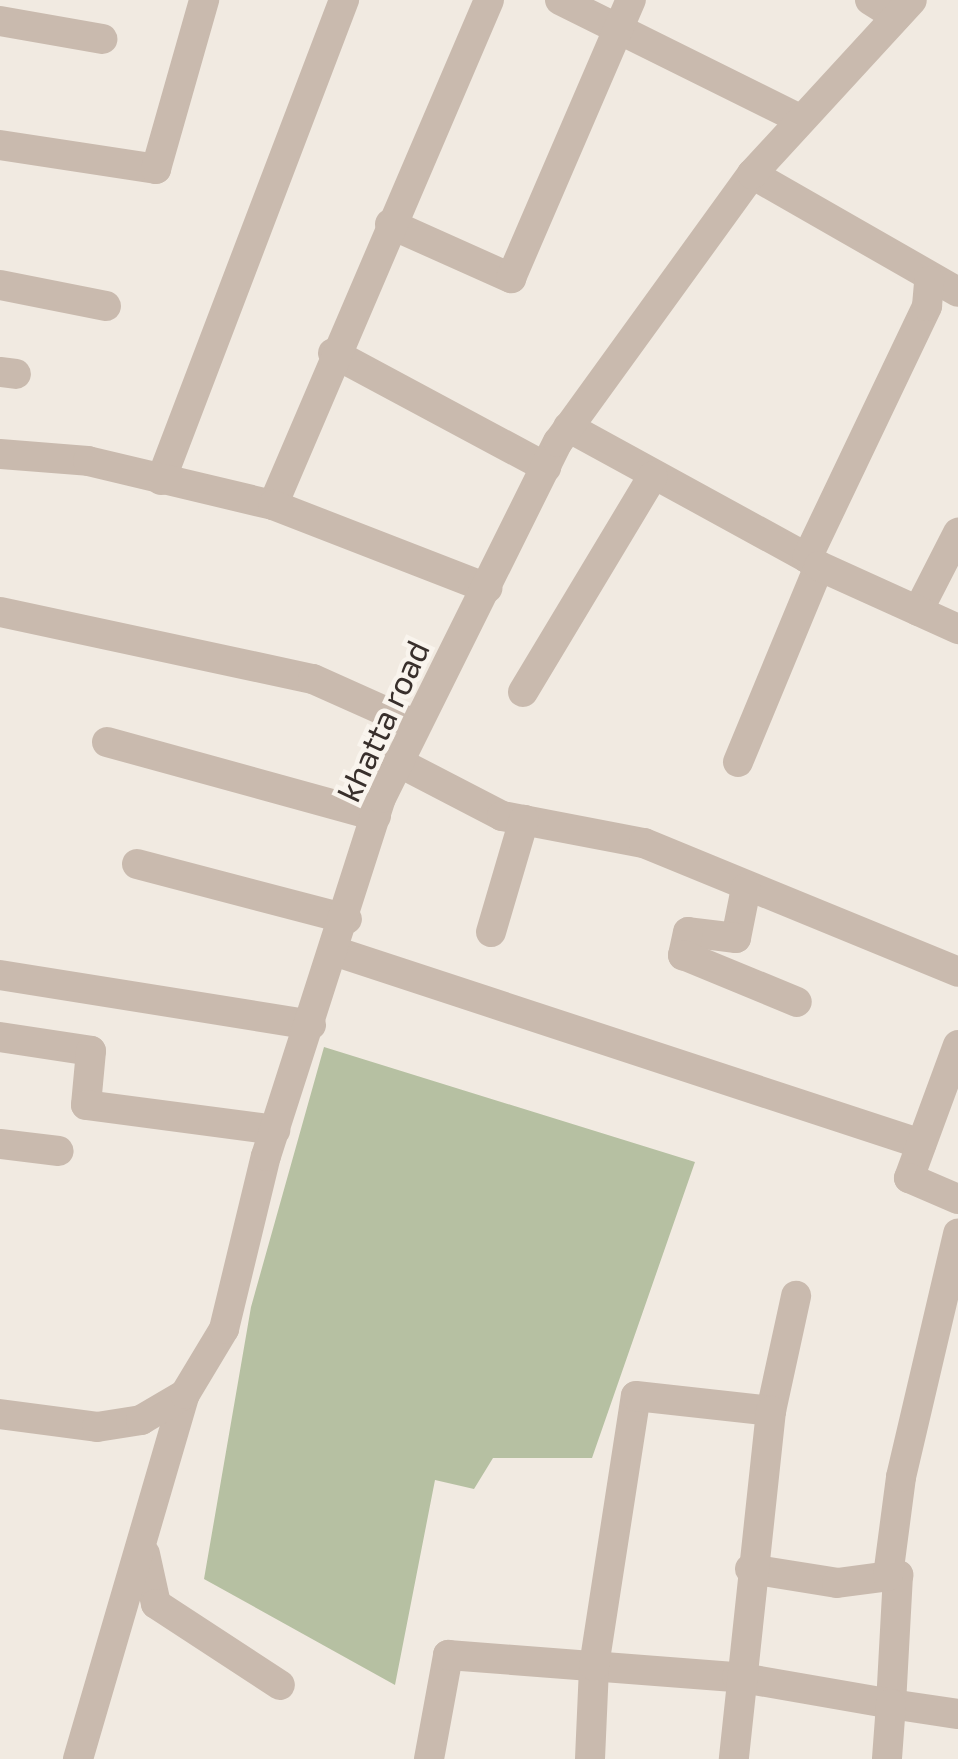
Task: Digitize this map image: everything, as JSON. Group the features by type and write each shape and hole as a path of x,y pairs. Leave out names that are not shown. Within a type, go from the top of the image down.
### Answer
{"street":[{"path":"0,145 156,169 204,0"},
{"path":"161,480 344,0"},
{"path":"273,505 333,353 489,0"},
{"path":"560,0 625,14 800,119"},
{"name":"khatta road","path":"185,1394 224,1329 275,1130 337,952 376,816 416,725 546,467 568,427 752,174 893,6"},
{"path":"390,224 511,278 625,14"},
{"path":"0,21 102,39"},
{"path":"738,762 813,561 928,306 944,287 752,174"},
{"path":"0,285 106,306"},
{"path":"333,353 546,467"},
{"path":"568,427 813,561 958,629"},
{"path":"0,454 88,461 273,505 487,588"},
{"path":"523,692 598,581 653,476"},
{"path":"917,611 958,533"},
{"path":"0,612 313,679 416,725"},
{"path":"107,742 376,816"},
{"path":"398,762 524,820 644,843 958,972"},
{"path":"491,932 524,820"},
{"path":"136,864 347,919"},
{"path":"746,888 736,938 688,932 683,956 796,1002"},
{"path":"337,952 921,1144"},
{"path":"0,975 311,1025"},
{"path":"0,1037 91,1051 86,1105 275,1130"},
{"path":"958,1045 909,1178 958,1199"},
{"path":"0,1144 59,1151"},
{"path":"888,1576 901,1477 958,1234"},
{"path":"734,1759 737,1677 750,1568 771,1412 796,1296"},
{"path":"0,1414 97,1426 141,1420 185,1394"},
{"path":"78,1759 145,1554 185,1394"},
{"path":"590,1759 594,1666 636,1396 771,1412"},
{"path":"145,1554 157,1604 280,1684"},
{"path":"750,1568 837,1583 898,1575 900,1662 887,1759"},
{"path":"429,1759 448,1654 737,1677 958,1714"}],"green space":[{"path":"324,1047 695,1162 592,1458 493,1458 474,1489 435,1480 395,1685 204,1579 251,1307"}]}
